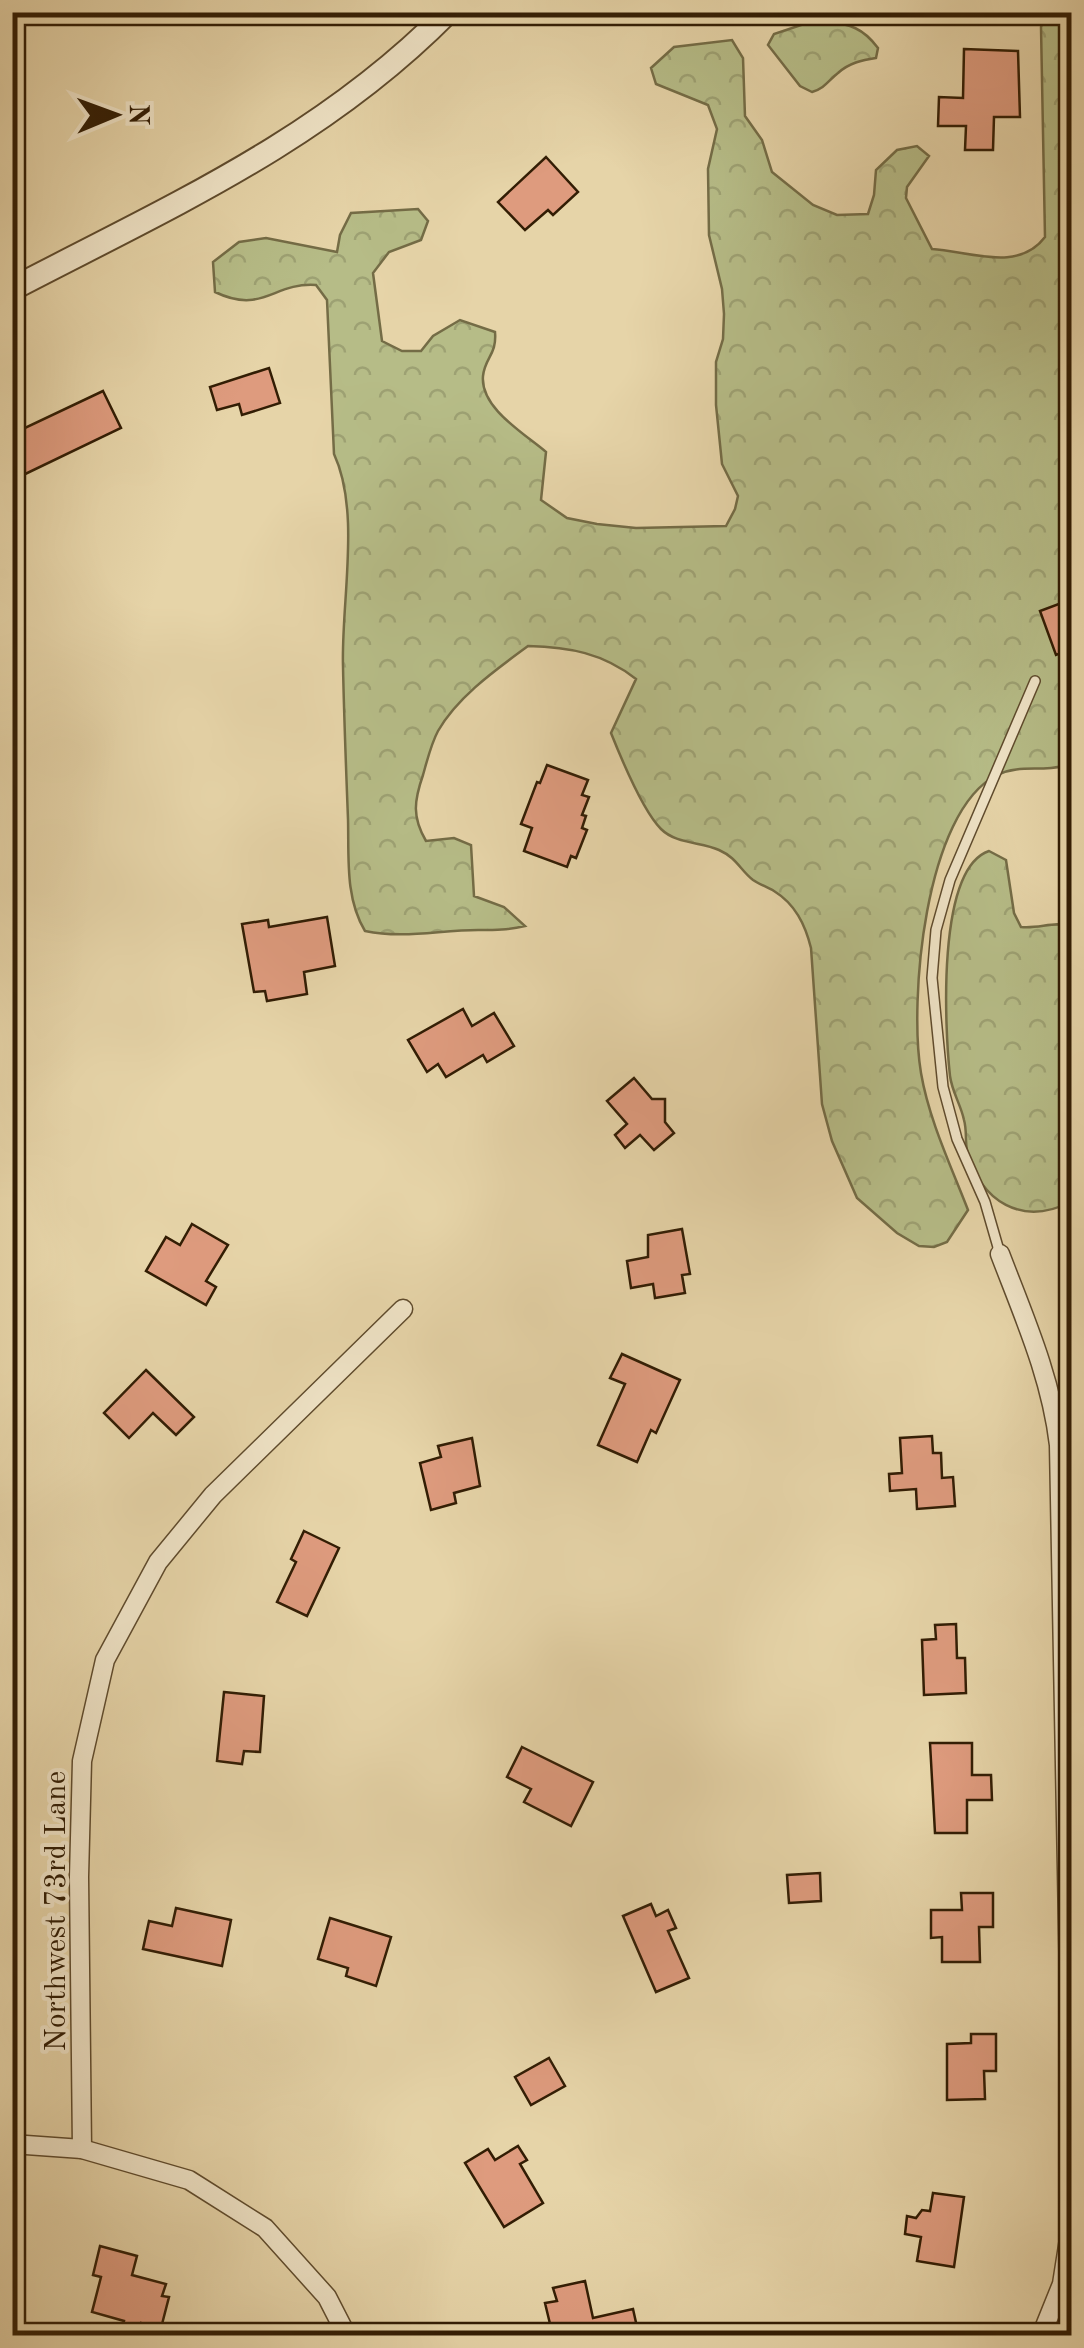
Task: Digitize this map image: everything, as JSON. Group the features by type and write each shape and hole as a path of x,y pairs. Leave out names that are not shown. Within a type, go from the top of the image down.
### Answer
{"street":[{"path":"12,289 247,166 308,129 358,94 448,12"},
{"path":"1000,1254 1042,1362 1060,1445 1072,2139"},
{"name":"Northwest 73rd Lane","path":"82,2150 82,1761 104,1660 158,1562 213,1494 402,1309"},
{"path":"12,2144 82,2150 188,2180 264,2228 327,2296 347,2336"},
{"path":"1041,2336 1062,2284 1072,2220"}],"lane":[{"path":"1000,1254 986,1202 957,1139 942,1088 932,978 936,930 950,880 1035,682"}],"green space":[{"path":"1046,13 1071,13 1071,746 1063,766 1005,772 972,796 953,827 938,867 921,957 918,1041 929,1108 968,1210 947,1242 934,1247 919,1246 897,1233 857,1198 832,1141 822,1104 811,948 798,915 781,896 753,880 725,853 667,834 639,797 611,733 636,679 624,670 585,653 528,646 467,695 446,718 433,741 416,801 421,832 426,841 454,838 471,845 474,896 504,907 525,926 408,934 365,931 354,905 349,877 343,666 347,503 334,454 327,300 316,285 301,285 257,299 231,298 215,292 213,262 239,242 266,238 337,252 351,213 418,209 428,221 421,240 389,252 373,273 382,341 402,351 421,351 433,336 460,320 495,332 484,370 484,388 496,409 546,452 541,500 567,518 636,528 726,526 738,496 722,464 716,405 716,362 723,339 724,314 709,235 708,169 717,129 708,105 656,84 651,68 674,47 732,40 743,58 745,116 762,140 772,172 813,205 837,215 868,214 876,170 897,150 917,146 929,156 907,187 906,198 932,249 1007,257 1034,248 1045,237 1041,27"},
{"path":"827,22 861,32 878,48 876,58 847,67 812,92 800,86 768,45 774,34 807,23"},
{"path":"989,851 1006,860 1014,913 1021,927 1071,926 1071,1202 1053,1209 1020,1210 1006,1205 982,1184 967,1150 965,1124 950,1076 946,989 952,918 960,887 972,864"}],"building":[{"path":"964,49 1018,51 1020,117 994,117 993,150 965,150 966,126 938,126 939,97 963,98"},
{"path":"546,157 578,192 553,215 548,210 525,230 498,202"},
{"path":"269,368 280,403 242,415 239,404 217,410 210,387"},
{"path":"103,391 121,428 19,477 12,463 12,434"},
{"path":"1072,599 1072,649 1056,655 1040,611"},
{"path":"547,765 588,780 582,795 589,797 582,815 586,816 582,828 587,830 576,858 571,856 567,867 524,851 532,828 521,824"},
{"path":"327,917 335,966 304,972 307,994 267,1001 265,991 254,992 242,924 268,920 269,927"},
{"path":"463,1009 472,1026 494,1013 514,1046 487,1062 483,1055 446,1077 438,1064 427,1072 408,1040"},
{"path":"634,1078 652,1099 665,1099 665,1122 674,1133 654,1150 640,1135 625,1148 615,1135 627,1124 607,1101"},
{"path":"192,1224 228,1245 206,1281 216,1287 206,1305 146,1271 166,1237 180,1245"},
{"path":"682,1229 690,1274 682,1275 685,1293 655,1298 653,1284 631,1288 627,1261 648,1257 648,1235"},
{"path":"622,1354 680,1380 656,1433 651,1430 637,1462 598,1445 625,1384 610,1378"},
{"path":"146,1370 194,1417 176,1435 153,1413 129,1438 104,1413"},
{"path":"932,1436 933,1453 941,1453 942,1478 953,1477 955,1506 917,1509 916,1489 890,1491 889,1474 902,1473 900,1438"},
{"path":"472,1438 480,1486 454,1493 456,1503 431,1510 420,1463 441,1457 438,1446"},
{"path":"304,1531 339,1548 307,1616 277,1602 296,1562 291,1559"},
{"path":"956,1624 957,1658 965,1658 966,1693 924,1695 922,1640 936,1639 935,1625"},
{"path":"224,1692 264,1696 260,1752 244,1751 242,1764 217,1761"},
{"path":"930,1743 972,1743 972,1775 991,1775 992,1800 967,1800 967,1833 935,1833"},
{"path":"522,1747 593,1782 571,1826 524,1802 531,1789 507,1777"},
{"path":"820,1873 821,1901 789,1903 787,1875"},
{"path":"961,1893 993,1893 993,1927 979,1927 980,1962 942,1962 942,1937 931,1938 931,1910 962,1910"},
{"path":"651,1904 656,1916 668,1910 676,1928 668,1931 689,1978 656,1992 623,1916"},
{"path":"176,1908 231,1920 222,1966 143,1949 149,1921 172,1926"},
{"path":"330,1918 391,1937 376,1986 346,1976 348,1968 318,1959"},
{"path":"971,2034 996,2034 996,2071 984,2071 985,2099 947,2100 947,2044 971,2043"},
{"path":"549,2058 565,2086 531,2105 515,2077"},
{"path":"518,2146 527,2160 520,2164 543,2203 504,2227 465,2163 488,2149 495,2160"},
{"path":"933,2193 964,2197 954,2267 917,2261 921,2237 905,2234 907,2216 916,2218 922,2210 930,2211"},
{"path":"100,2246 137,2256 132,2275 166,2284 162,2296 169,2297 161,2328 141,2323 138,2335 122,2330 124,2321 92,2312 101,2277 93,2275"},
{"path":"585,2281 593,2318 633,2309 639,2336 548,2336 551,2328 545,2303 557,2301 553,2288"}]}
